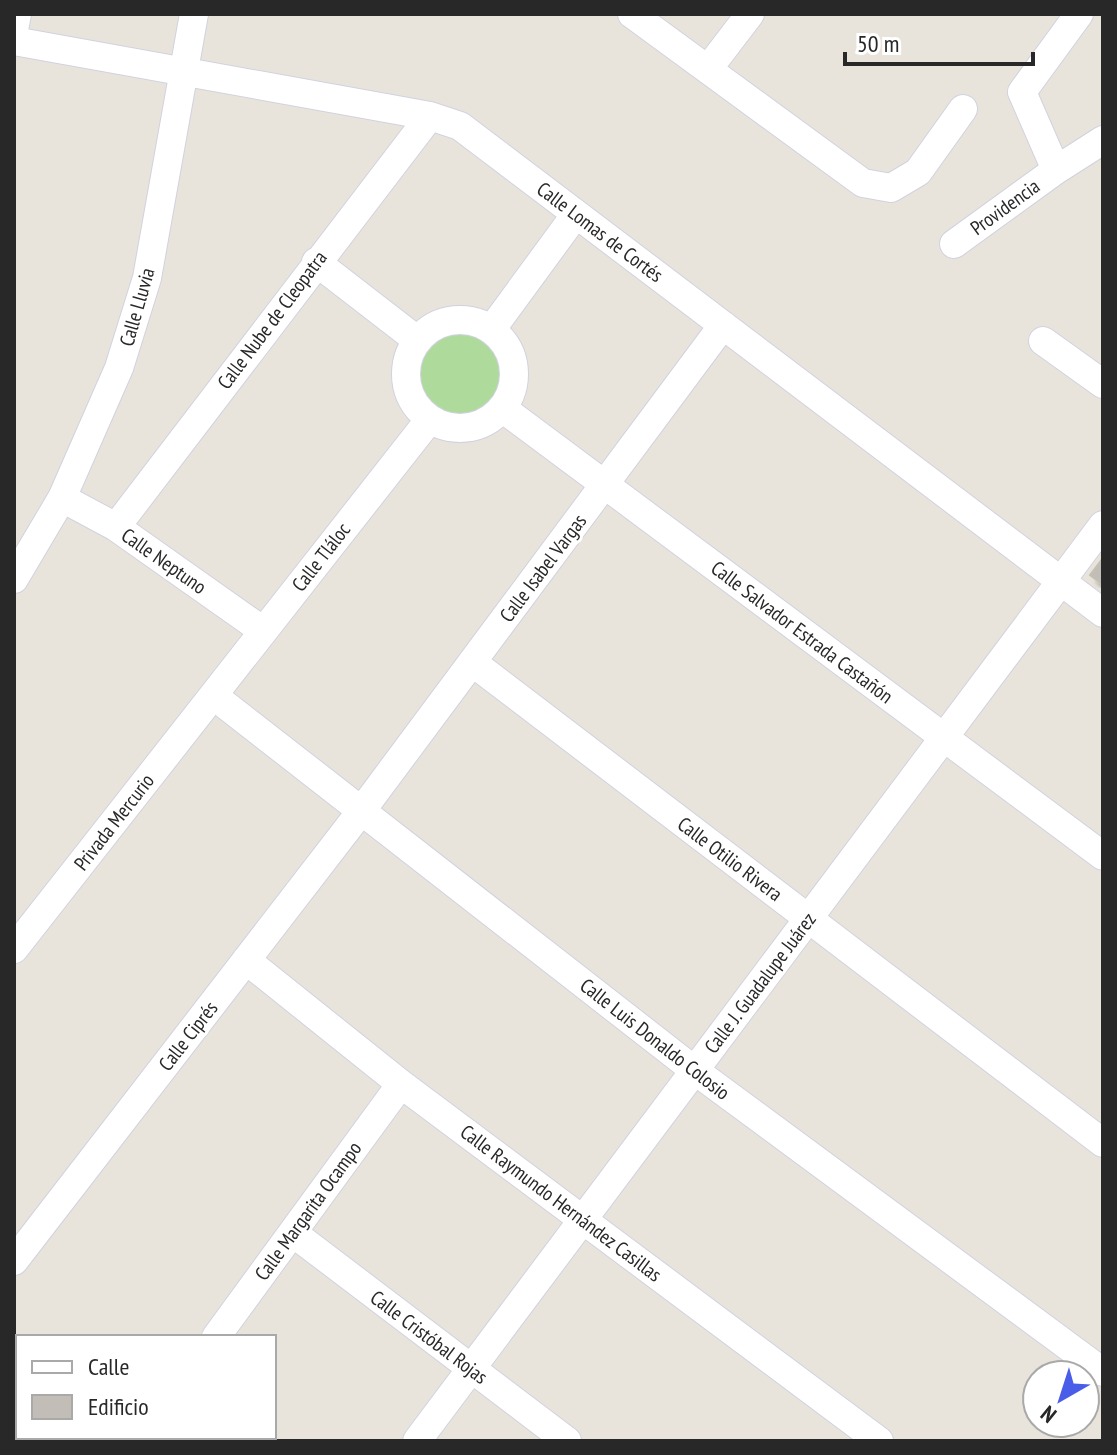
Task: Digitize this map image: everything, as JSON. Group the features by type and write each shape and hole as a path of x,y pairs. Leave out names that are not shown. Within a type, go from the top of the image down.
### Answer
{"street":[{"path":"14,30 17,14"},
{"name":"Calle Lluvia","path":"14,579 62,498 119,368 147,278 194,14"},
{"path":"632,14 863,183 891,188 918,172 963,109"},
{"path":"708,69 750,14"},
{"name":"Providencia","path":"1056,170 1022,92 1079,14"},
{"name":"Calle Lomas de Cortés","path":"14,41 430,116 460,126 1103,613"},
{"name":"Calle Nube de Cleopatra","path":"116,527 430,116"},
{"name":"Providencia","path":"954,244 1103,140"},
{"path":"491,330 576,214"},
{"path":"316,262 417,340"},
{"path":"465,320 491,330 508,349 514,366 514,384 502,408 482,424 464,428 446,426 430,419 417,407 408,391 405,373 408,355 417,340 431,328 447,321 465,320"},
{"name":"Calle Isabel Vargas","path":"362,810 723,325"},
{"path":"1043,341 1103,384"},
{"name":"Calle Salvador Estrada Castañón","path":"502,408 944,738 1101,850"},
{"name":"Calle Tláloc","path":"214,696 262,630 430,419"},
{"name":"Calle Neptuno","path":"62,498 116,527 262,630"},
{"name":"Calle J. Guadalupe Juárez","path":"417,1441 1103,525"},
{"name":"Calle Otilio Rivera","path":"472,662 1103,1143"},
{"name":"Calle Luis Donaldo Colosio","path":"214,696 694,1070 1103,1372"},
{"name":"Privada Mercurio","path":"14,949 214,696"},
{"name":"Calle Ciprés","path":"14,1261 362,810"},
{"name":"Calle Raymundo Hernández Casillas","path":"246,960 401,1084 879,1441"},
{"name":"Calle Margarita Ocampo","path":"217,1335 401,1084"},
{"name":"Calle Cristóbal Rojas","path":"293,1233 567,1441"}],"green space":[{"path":"459,328 476,332 491,341 500,356 504,373 500,390 491,405 476,414 459,418 442,414 427,405 418,390 414,373 418,356 427,341 442,332"}],"building":[{"path":"1103,558 1103,585 1090,575"}]}
